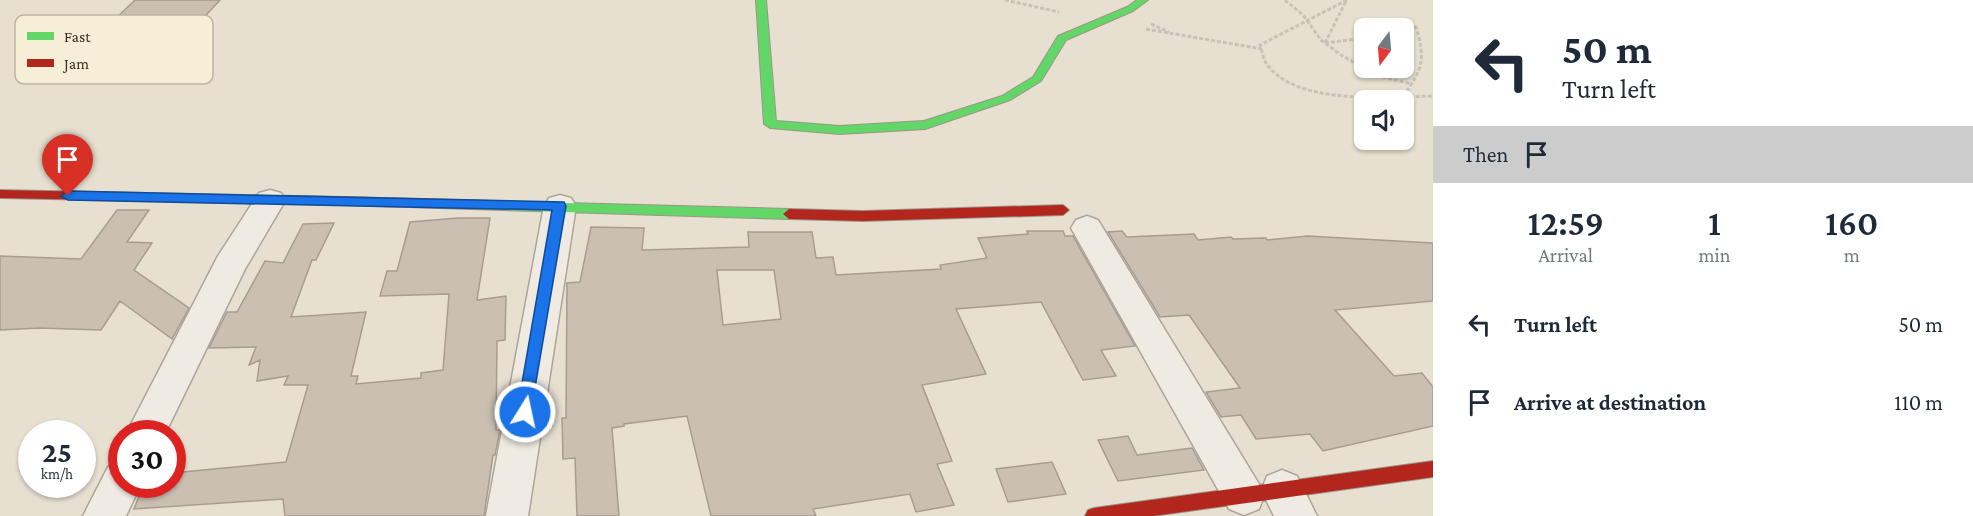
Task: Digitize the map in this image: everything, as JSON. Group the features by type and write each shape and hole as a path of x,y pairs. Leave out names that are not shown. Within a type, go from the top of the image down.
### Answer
{"street":[{"path":"761,0 770,124 840,130 925,125 1006,99 1037,79 1062,38 1130,9 1143,0"},
{"path":"0,194 560,206 863,216 1075,219 1274,500"},
{"path":"152,420 230,265 270,201"},
{"path":"507,516 560,206"},
{"path":"1094,516 1274,500 1433,469"},
{"path":"104,516 113,498"}],"path":[{"path":"1285,0 1307,21 1325,43 1341,55 1378,76 1412,84"},
{"path":"1347,0 1260,45 1267,63 1286,80 1317,92 1354,97"},
{"path":"1325,43 1347,0"},
{"path":"1407,90 1421,74 1424,60 1416,26 1414,28"},
{"path":"1325,43 1354,39"},
{"path":"1414,97 1433,96"}],"building":[{"path":"135,0 220,0 206,15 119,15"},
{"path":"117,210 149,210 127,242 152,243 134,270 189,308 172,339 120,301 101,330 40,328 0,330 0,256 81,259"},
{"path":"490,218 477,300 506,296 505,340 497,341 496,430 500,430 495,455 493,455 484,516 285,516 283,499 134,509 138,498 186,498 186,472 286,462 308,385 284,385 288,376 257,381 260,360 249,365 256,347 209,348 227,312 237,312 265,261 283,263 303,224 334,223 316,260 312,260 291,317 366,312 351,376 358,376 356,384 421,378 421,373 443,370 449,294 380,296 387,271 397,271 410,222"},
{"path":"591,227 644,228 642,250 749,247 748,232 812,232 816,258 833,257 836,275 941,269 940,265 987,258 978,238 1028,234 1027,231 1063,231 1065,236 1073,236 1135,346 1101,350 1116,376 1083,380 1041,302 956,309 986,374 922,385 952,461 937,464 954,505 916,512 910,494 813,509 816,516 711,516 687,416 624,424 624,426 612,428 619,516 577,516 575,458 563,459 562,418 566,418 567,283 580,282","holes":["717,270 774,270 781,319 723,325"]},
{"path":"1122,231 1127,237 1194,234 1198,240 1231,237 1233,239 1266,238 1267,240 1307,236 1433,243 1433,301 1335,310 1394,376 1422,373 1433,387 1433,426 1323,451 1310,434 1256,439 1241,415 1221,417 1206,392 1240,388 1189,315 1160,317 1108,232"},
{"path":"1128,436 1137,455 1192,448 1204,470 1118,481 1098,440"},
{"path":"1052,462 1066,494 1008,502 996,469"}],"traffic: fast":[{"path":"761,0 770,124 840,130 925,125 1006,98 1037,79 1062,38 1130,9 1143,0"},
{"path":"344,201 789,214"}],"traffic: jam":[{"path":"0,194 344,201"},
{"path":"789,214 863,216 1063,210"},
{"path":"1094,516 1433,469"}],"route":[{"path":"68,196 560,206 525,412"}]}
